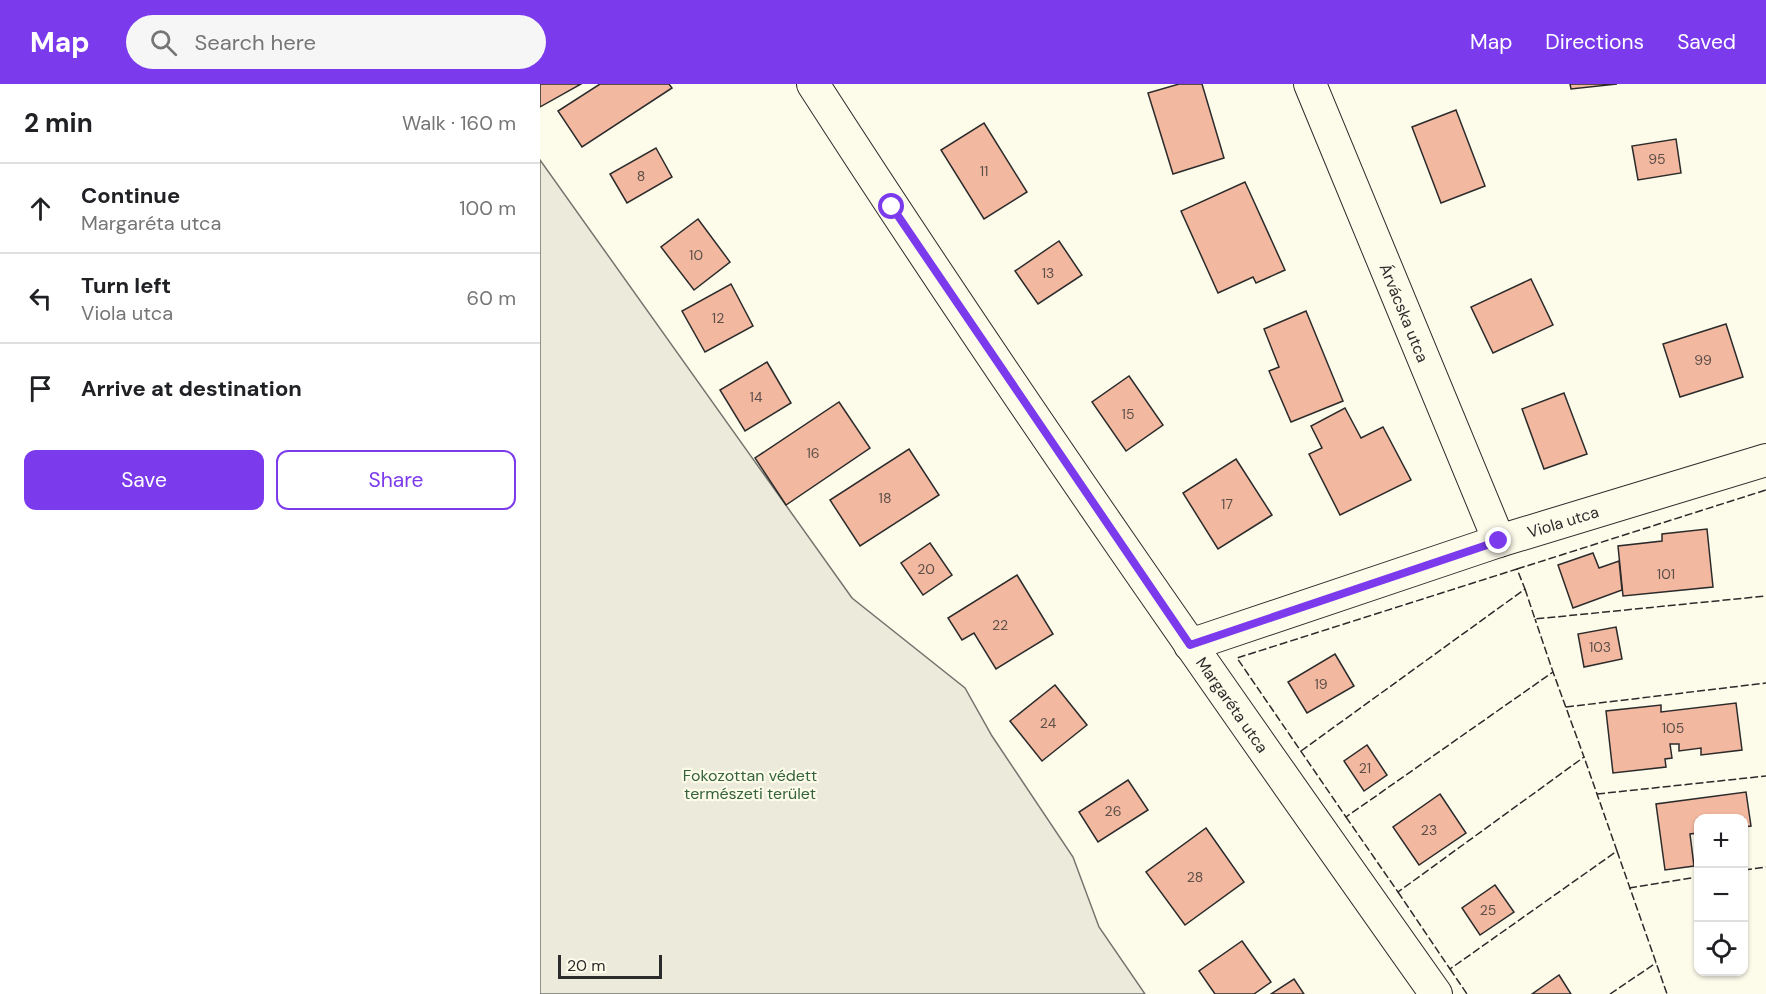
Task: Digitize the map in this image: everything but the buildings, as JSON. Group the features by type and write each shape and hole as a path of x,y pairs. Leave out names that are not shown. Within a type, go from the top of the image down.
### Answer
{"street":[{"name":"Margaréta utca","path":"813,84 892,207 1190,645 1436,994"},
{"name":"Árvácska utca","path":"1310,84 1499,541"},
{"name":"Viola utca","path":"1190,645 1499,541 1766,460"}],"green space":[{"name":"Fokozottan védett természeti terület","path":"540,160 852,598 965,688 992,736 1073,857 1099,927 1145,994 540,994"}],"fence":[{"path":"1517,569 1766,490"},
{"path":"1301,751 1525,589 1517,569 1237,658 1346,817 1553,672 1535,619"},
{"path":"1525,589 1535,619 1766,596"},
{"path":"1346,817 1398,892 1584,757 1553,672"},
{"path":"1566,707 1766,683"},
{"path":"1398,892 1450,969 1617,851 1584,757"},
{"path":"1597,794 1766,776"},
{"path":"1617,851 1667,994"},
{"path":"1748,869 1766,867"},
{"path":"1629,888 1694,878"},
{"path":"1610,994 1656,963"},
{"path":"1450,969 1467,994"}],"route":[{"path":"892,207 1190,645 1499,541"}]}
